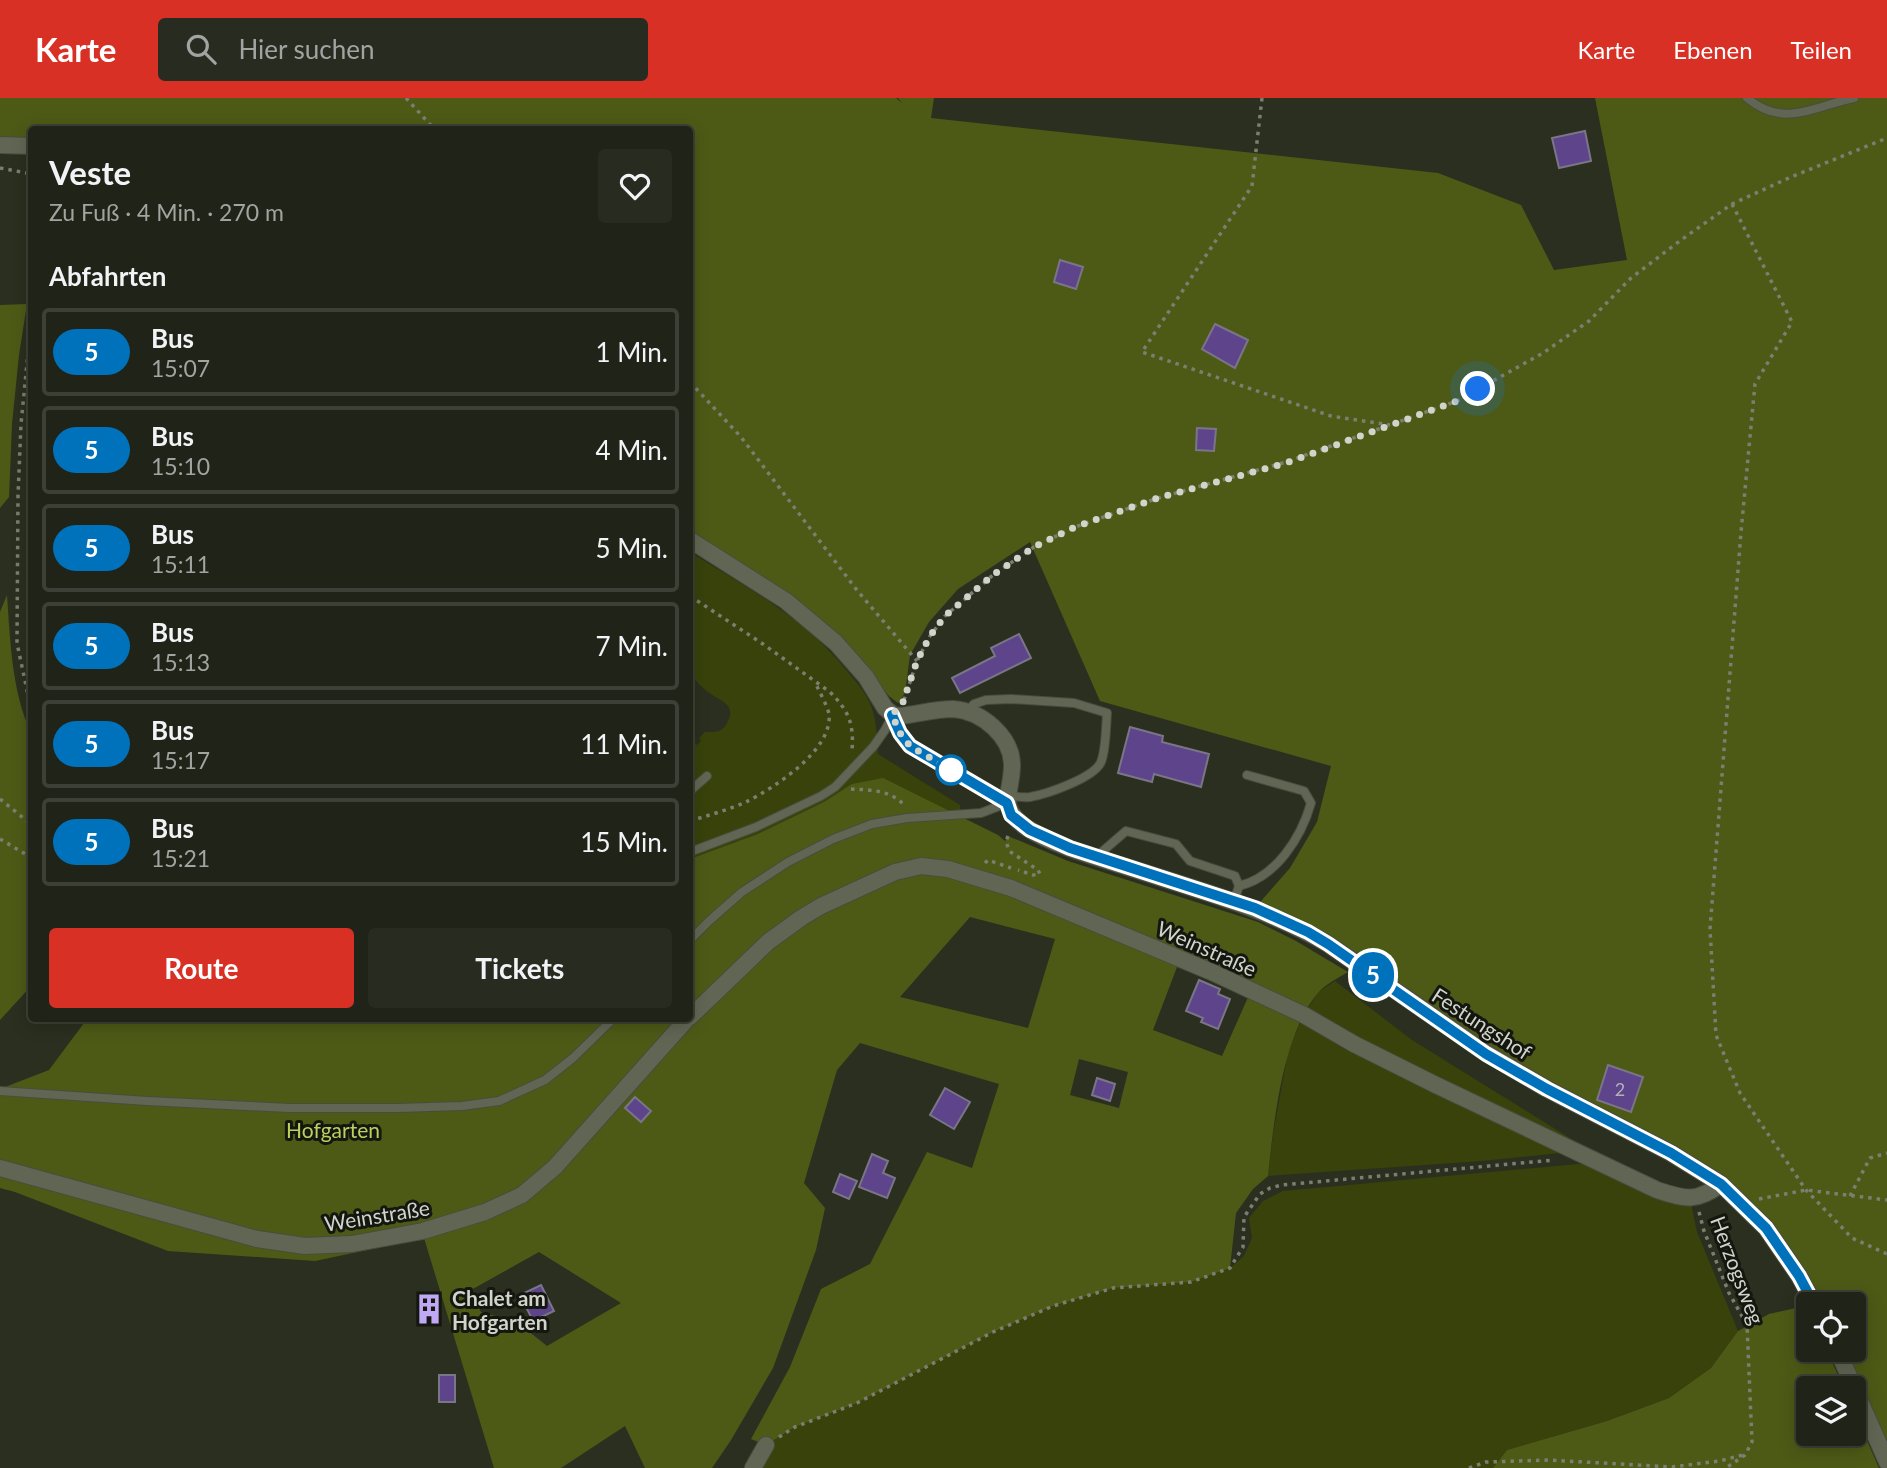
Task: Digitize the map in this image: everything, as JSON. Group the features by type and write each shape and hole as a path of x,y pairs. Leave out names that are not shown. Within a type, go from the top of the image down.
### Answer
{"street":[{"path":"0,145 28,146"},
{"path":"693,542 786,601 836,643 866,677 892,715 953,709 985,720 996,729 1007,745 1012,765 1008,799"},
{"name":"Festungshof","path":"1008,799 1011,815 1030,830 1096,858 1237,894 1255,908 1328,944 1486,1054 1671,1153 1721,1184 1766,1228 1808,1292"},
{"name":"Weinstraße","path":"693,1014 768,942 821,906 895,872 921,866 948,869 1010,888 1214,973 1304,1015 1354,1044 1436,1085 1657,1190 1695,1199"},
{"name":"Weinstraße","path":"0,1168 257,1239 305,1246 352,1244 423,1231 485,1212 522,1195 555,1167 685,1022"},
{"path":"1695,1199 1721,1184"},
{"path":"1843,1362 1887,1462"},
{"path":"753,1468 766,1445"}],"lane":[{"path":"1747,98 1772,112 1794,115 1854,98"},
{"path":"693,937 742,892 788,862 833,839 872,824 906,818 981,813 1008,799 1057,789 1097,769 1102,760 1107,713 1074,703 1011,699 974,704 967,712"},
{"path":"693,851 756,827 835,787 873,747 892,715"},
{"path":"892,715 900,733 910,746 1008,799"},
{"path":"1096,858 1126,831 1176,844 1190,861 1235,876 1237,894 1275,866 1306,820 1311,803 1304,791 1247,775"},
{"path":"693,788 707,776"},
{"path":"0,1091 289,1108 462,1106 499,1101 545,1080 573,1058 610,1022"}],"path":[{"path":"406,98 431,126"},
{"path":"1262,98 1252,186 1142,352 1331,416 1392,426"},
{"path":"892,715 903,702 917,661 930,636 945,616 993,575 1034,547 1075,527 1158,498 1286,463 1457,401 1543,353 1589,321 1631,278 1732,204 1887,138"},
{"path":"0,169 28,173"},
{"path":"1732,204 1792,322 1755,384 1710,929 1716,1035 1740,1093 1806,1190 1852,1238 1887,1254"},
{"path":"28,353 18,496 17,643 28,695"},
{"path":"693,385 740,437 856,589 917,661"},
{"path":"693,598 763,644 840,702 849,718 853,733 851,769"},
{"path":"693,820 748,801 790,775 815,751 827,734 829,714 815,682"},
{"path":"835,787 894,795 904,805 906,818"},
{"path":"0,799 28,822"},
{"path":"985,870 984,864 988,860 1033,875 1040,874 1009,851 1006,841 1008,836"},
{"path":"0,839 28,856"},
{"path":"1850,1196 1870,1158 1887,1153"},
{"path":"766,1445 795,1427 857,1403 993,1332 1053,1306 1113,1288 1191,1282 1230,1268 1243,1247 1244,1217 1260,1194 1270,1188 1588,1157"},
{"path":"1744,1206 1759,1199 1806,1190 1887,1200"},
{"name":"Herzogsweg","path":"1695,1199 1709,1244 1729,1293 1746,1325 1752,1442 1745,1455"},
{"path":"1469,1468 1486,1462 1549,1460 1672,1467 1745,1455"},
{"path":"1726,1468 1745,1455"}],"green space":[{"path":"0,98 896,98 902,103 898,98 934,98 931,118 1438,173 1521,205 1554,270 1627,260 1595,98 1887,98 1887,1457 1866,1407 1866,1376 1853,1376 1847,1362 1866,1362 1866,1292 1812,1292 1744,1206 1255,908 1290,868 1317,822 1331,766 1100,701 1030,542 958,589 929,622 910,655 905,693 898,703 889,696 839,635 787,593 693,535 693,126 28,126 28,139 0,138"},
{"path":"27,304 12,424 9,497 0,508 0,305"},
{"path":"693,554 774,605 830,652 859,685 869,701 875,722 878,754 960,805 960,816 693,1009 693,745 701,741 699,738 705,732 724,728 730,713 727,705 693,678"},
{"path":"7,595 16,683 28,724 28,989 0,1020 0,612"},
{"name":"Hofgarten","path":"883,778 998,835 1005,841 1008,836 1068,861 1258,922 1348,972 1317,994 1295,1033 1282,1081 1268,1176 1253,1189 1236,1213 1230,1268 1191,1282 1113,1288 1053,1306 993,1332 857,1403 795,1427 766,1445 751,1439 790,1367 821,1289 870,1264 927,1152 972,1168 999,1084 860,1043 837,1070 804,1183 825,1208 816,1250 773,1368 712,1468 645,1468 625,1426 561,1468 494,1468 424,1238 315,1261 168,1251 0,1188 0,1089 49,1070 85,1022 693,1022 693,858 758,834 824,802 852,784","holes":["970,917 1055,939 1028,1028 900,997","1182,954 1253,986 1222,1056 1153,1030","1079,1059 1128,1072 1119,1108 1070,1095","539,1252 621,1303 547,1346 517,1322 481,1312 471,1290"]},
{"path":"1335,981 1412,1040 1589,1150 1482,1161 1268,1176 1289,1047 1318,992"},
{"path":"1579,1164 1599,1166 1691,1203 1697,1232 1738,1331 1711,1368 1669,1398 1607,1421 1507,1450 1493,1468 763,1468 766,1445 795,1427 857,1403 993,1332 1053,1306 1113,1288 1191,1282 1230,1268 1244,1256 1252,1238 1249,1218 1263,1201 1283,1191"},
{"path":"1796,1308 1796,1362 1832,1362 1838,1376 1796,1376 1796,1446 1866,1446 1866,1438 1879,1468 1493,1468 1507,1450 1607,1421 1669,1398 1711,1368 1738,1331 1769,1314"}],"building":[{"path":"1585,131 1591,161 1559,168 1552,138"},
{"path":"1060,260 1083,267 1076,289 1054,282"},
{"path":"1215,324 1248,340 1235,368 1202,349"},
{"path":"1197,428 1216,429 1214,451 1196,450"},
{"path":"1019,634 1031,658 960,693 952,678 995,656 991,648"},
{"path":"1130,727 1163,736 1162,742 1209,754 1201,787 1154,774 1152,782 1118,773"},
{"path":"1199,980 1220,989 1218,994 1230,999 1218,1029 1201,1022 1203,1018 1186,1011"},
{"path":"1608,1065 1643,1077 1631,1112 1597,1100"},
{"path":"1097,1078 1115,1084 1110,1101 1092,1095"},
{"path":"945,1088 970,1102 954,1129 930,1115"},
{"path":"635,1097 651,1111 641,1122 625,1108"},
{"path":"872,1154 888,1161 883,1173 895,1178 887,1198 859,1187"},
{"path":"840,1174 857,1181 849,1199 833,1192"},
{"path":"541,1285 554,1311 533,1321 520,1295"},
{"path":"439,1375 455,1375 455,1402 439,1402"}],"bus line":[{"name":"5","path":"892,715 900,733 910,746 1007,803 1014,819 1030,830 1096,858 1255,908 1308,932 1486,1054 1671,1153 1721,1184 1766,1228 1808,1292"}],"place":[{"name":"Chalet am Hofgarten","path":"429,1309"}],"route":[{"path":"951,770 910,746 900,733 892,715 903,702 917,661 930,636 945,616 993,575 1034,547 1075,527 1158,498 1286,463 1457,401 1478,389"}]}
